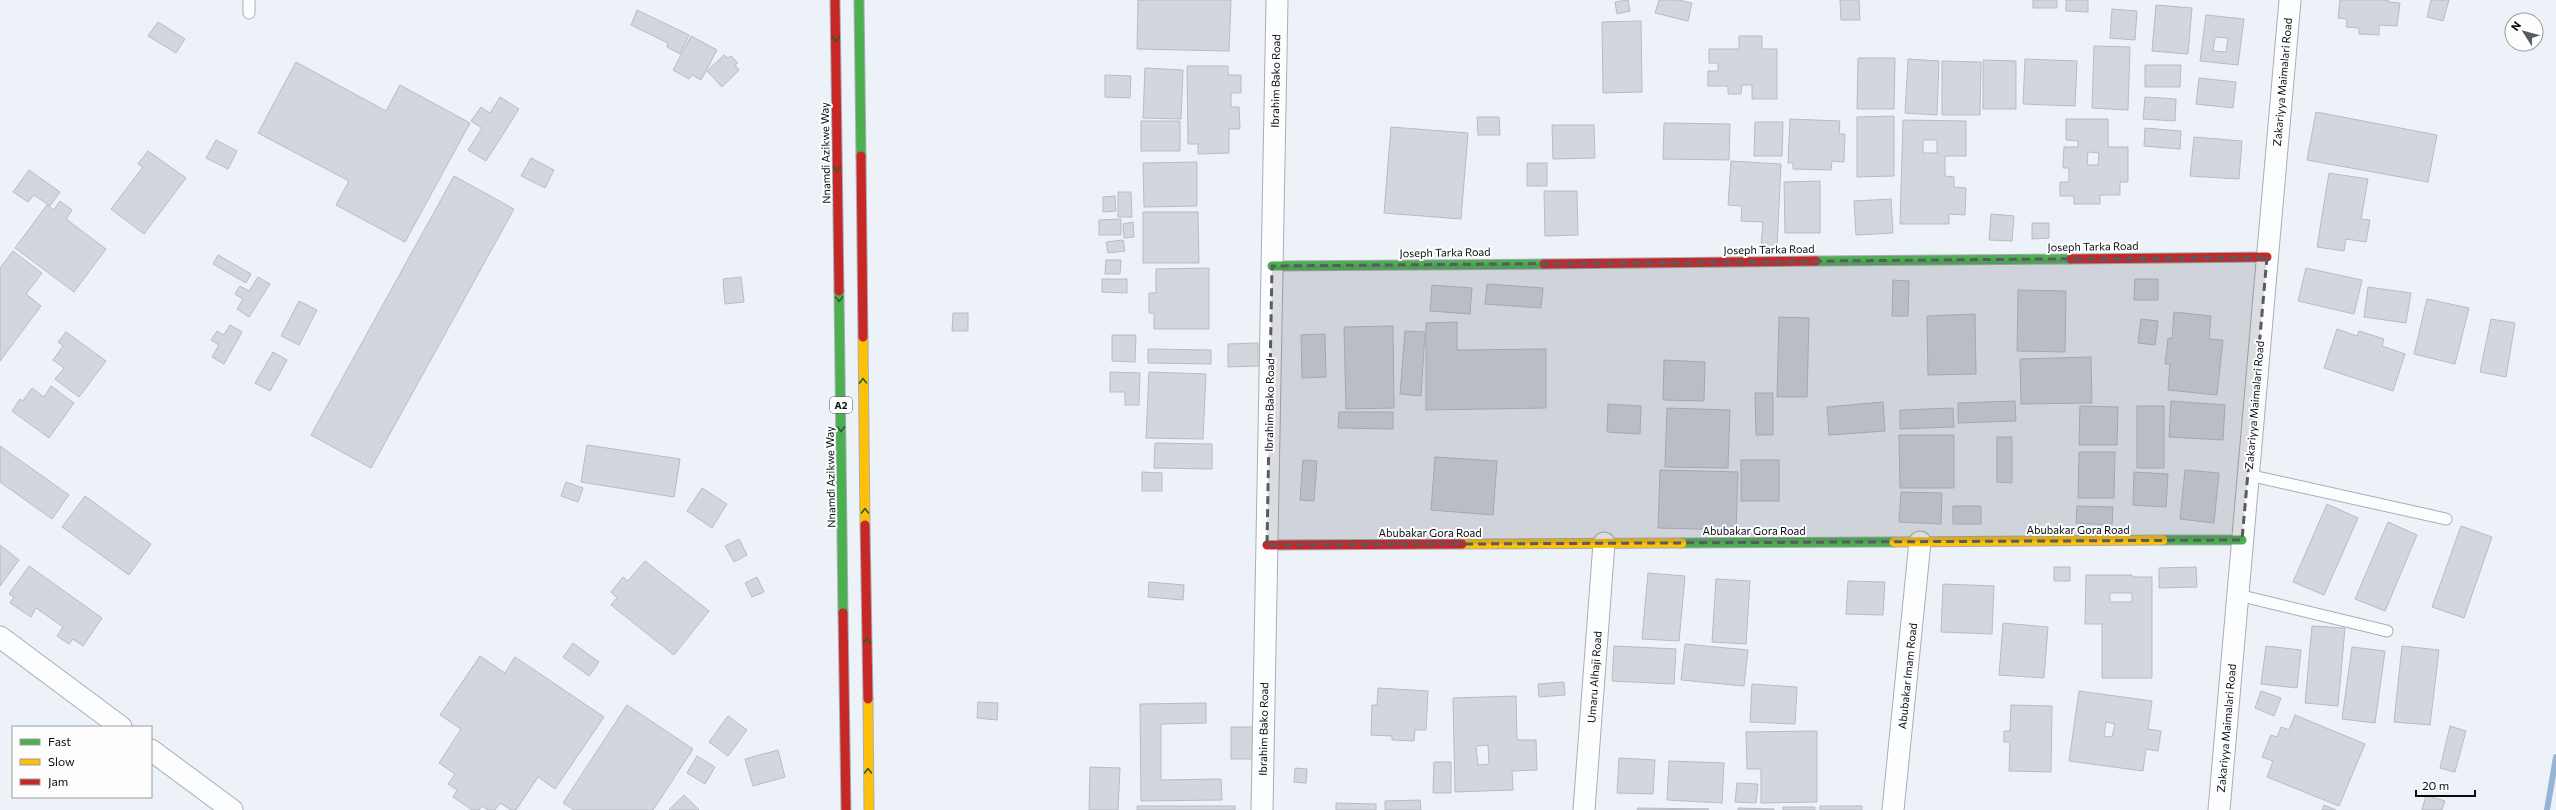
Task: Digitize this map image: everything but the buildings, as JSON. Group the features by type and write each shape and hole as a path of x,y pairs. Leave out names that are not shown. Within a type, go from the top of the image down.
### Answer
{"main road":[{"name":"Nnamdi Azikwe Way","path":"835,0 846,810"},
{"name":"A2","path":"859,0 869,810"},
{"name":"Joseph Tarka Road","path":"1272,266 2267,257"},
{"name":"Abubakar Gora Road","path":"1266,545 2242,540"}],"street":[{"name":"Ibrahim Bako Road","path":"1262,810 1277,0"},
{"name":"Zakariyya Maimalari Road","path":"2219,810 2290,0"},
{"name":"Abubakar Imam Road","path":"1893,810 1920,542"},
{"name":"Umaru Alhaji Road","path":"1584,810 1604,543"},
{"path":"0,637 120,726"},
{"path":"152,751 232,810"}],"lane":[{"path":"248,13 249,0"},
{"path":"2248,475 2446,519"},
{"path":"2238,595 2387,631"}],"highlighted area":[{"path":"2267,257 2242,540 1267,545 1272,266"}],"waterway":[{"path":"2547,810 2556,757"}],"traffic: fast":[{"path":"859,0 861,156"},
{"path":"1816,261 2071,259"},
{"path":"1272,266 1544,264"},
{"path":"839,291 843,613"},
{"path":"2163,540 2242,540"},
{"path":"1682,543 1894,542"}],"traffic: slow":[{"path":"863,337 865,525"},
{"path":"1894,542 2163,540"},
{"path":"1462,544 1682,543"},
{"path":"868,699 869,810"}],"traffic: jam":[{"path":"835,0 839,291"},
{"path":"861,156 863,337"},
{"path":"2071,259 2267,257"},
{"path":"1544,264 1816,261"},
{"path":"865,525 868,699"},
{"path":"1267,545 1462,544"},
{"path":"843,613 846,810"}]}
